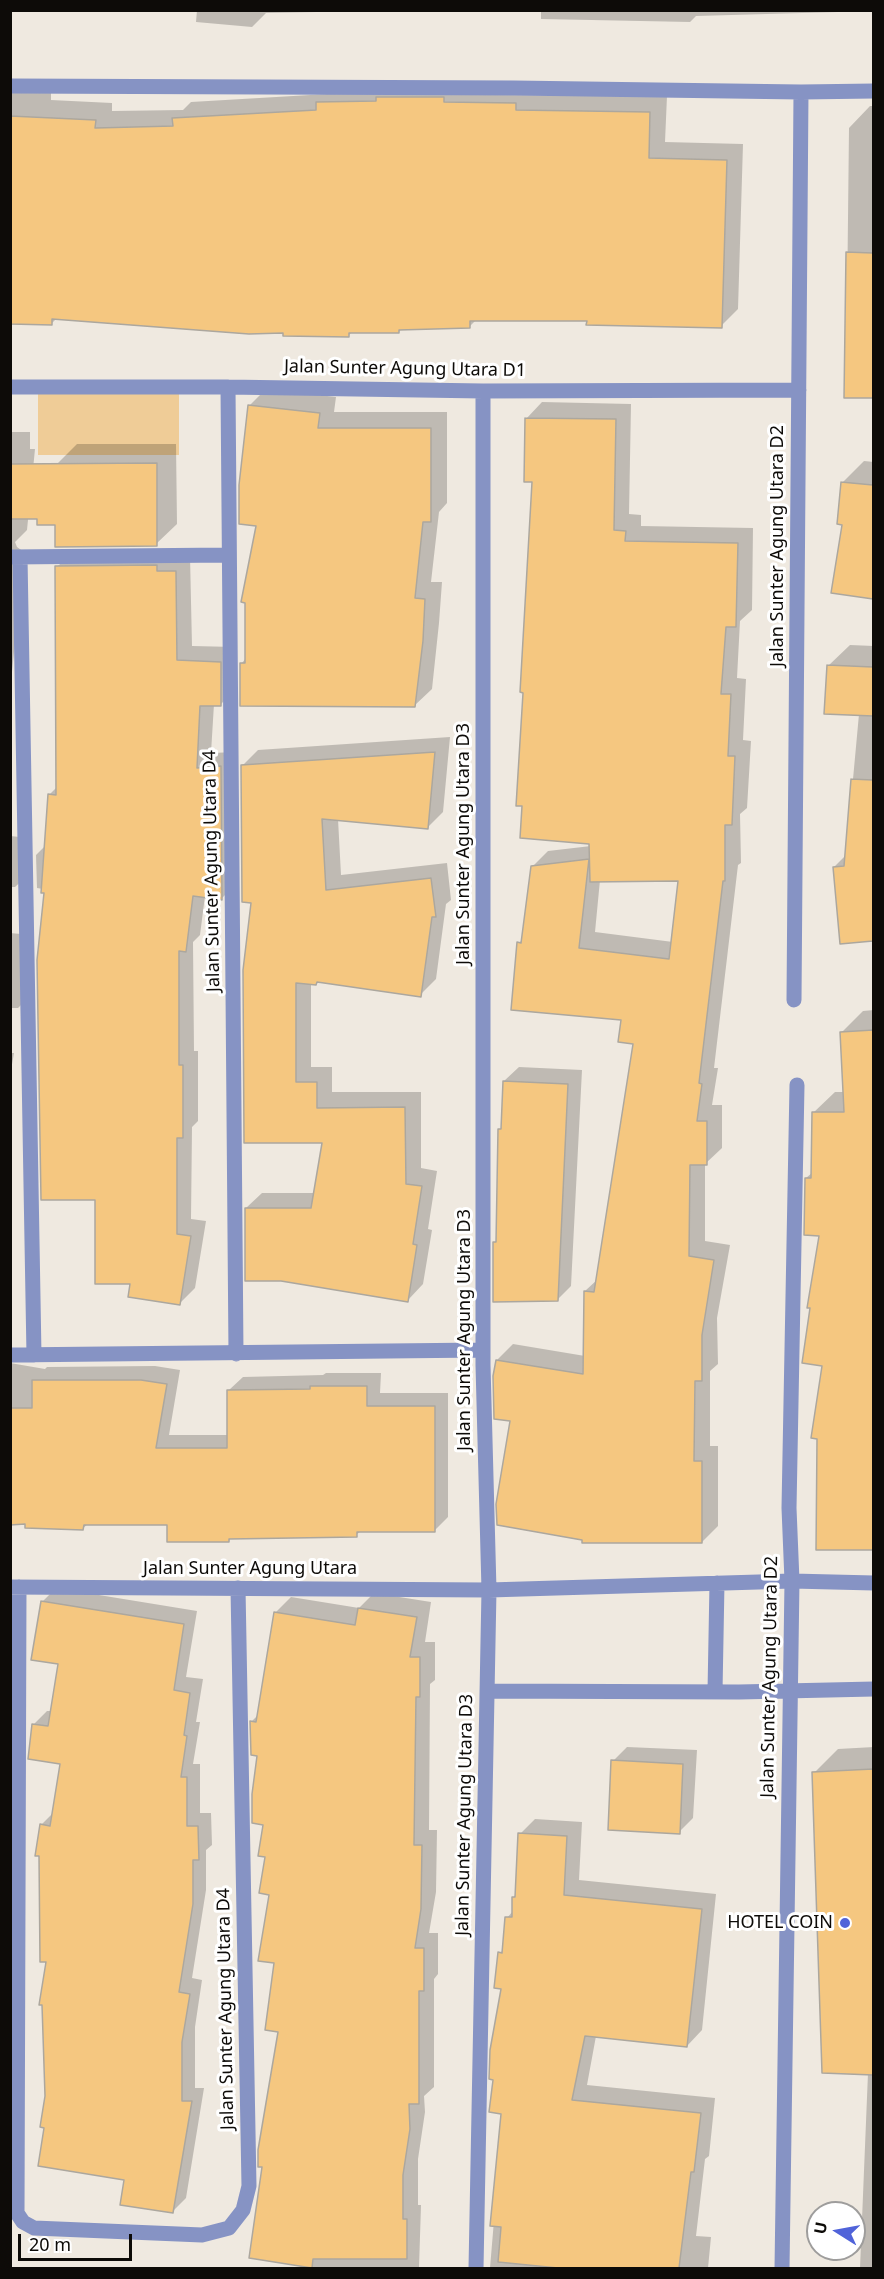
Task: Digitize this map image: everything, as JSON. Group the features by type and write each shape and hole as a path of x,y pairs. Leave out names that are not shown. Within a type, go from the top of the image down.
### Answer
{"street":[{"path":"10,86 873,91"},
{"name":"Jalan Sunter Agung Utara D2","path":"795,1000 801,92"},
{"name":"Jalan Sunter Agung Utara D1","path":"10,387 228,387 483,391 799,390"},
{"name":"Jalan Sunter Agung Utara D4","path":"228,387 236,1354"},
{"name":"Jalan Sunter Agung Utara D3","path":"476,2268 489,1590 483,1350 483,391"},
{"path":"34,1355 15,557 228,555"},
{"name":"Jalan Sunter Agung Utara D2","path":"782,2268 792,1581 789,1508 796,1085"},
{"path":"10,1355 483,1350"},
{"name":"Jalan Sunter Agung Utara","path":"15,1587 489,1590 792,1581 873,1583"},
{"path":"715,1692 717,1583"},
{"name":"Jalan Sunter Agung Utara D4","path":"15,1587 17,2213 23,2222 34,2228 202,2235 229,2228 243,2210 249,2186 238,1588"},
{"path":"487,1690 715,1692 873,1689"}],"shaded area":[{"path":"179,389 179,455 38,455 38,390"}],"building":[{"path":"376,97 444,97 444,102 516,103 516,110 650,112 649,158 727,160 722,328 586,325 587,321 470,321 470,328 399,330 399,333 349,333 349,337 283,336 283,333 249,334 52,319 52,325 10,324 10,116 96,120 95,128 173,126 172,118 316,110 316,102 376,101"},
{"path":"846,252 873,253 873,398 844,398"},
{"path":"248,405 320,413 318,428 431,428 431,522 423,522 415,598 425,599 423,641 415,707 240,706 240,663 245,663 245,603 241,602 256,526 239,524 239,485"},
{"path":"525,418 616,419 614,530 626,531 625,541 738,543 736,627 726,627 721,694 731,694 728,756 735,756 732,825 725,825 725,881 723,881 699,1083 702,1084 697,1121 707,1121 707,1165 690,1165 689,1256 714,1260 702,1335 702,1381 695,1381 694,1461 702,1461 702,1543 582,1543 582,1540 497,1525 496,1504 510,1421 494,1419 493,1376 496,1360 583,1374 584,1291 594,1292 633,1044 618,1042 621,1020 511,1010 517,942 521,943 531,866 589,859 579,948 669,959 678,881 590,882 589,844 520,838 522,806 516,806 532,482 524,482"},
{"path":"157,463 157,546 55,547 55,525 37,525 37,519 10,519 10,464"},
{"path":"841,482 873,485 873,599 831,593 842,525 837,524"},
{"path":"157,565 157,571 176,571 177,660 221,662 221,706 200,706 197,768 221,766 222,900 193,896 186,952 179,951 179,1065 183,1065 183,1138 177,1138 177,1234 191,1236 180,1305 128,1297 130,1284 95,1284 95,1200 41,1200 37,960 44,893 41,893 48,794 56,795 55,566"},
{"path":"827,665 873,667 873,716 824,714"},
{"path":"435,752 428,829 322,819 326,890 431,878 436,917 432,917 421,997 317,982 316,985 296,983 296,1082 317,1082 317,1108 405,1107 406,1184 422,1186 413,1244 417,1245 408,1302 281,1281 245,1281 245,1208 311,1208 322,1143 244,1143 243,970 251,903 242,902 241,765"},
{"path":"851,779 873,780 873,941 840,944 833,867 844,866"},
{"path":"873,1030 873,1550 816,1550 817,1439 811,1438 822,1366 802,1363 810,1308 807,1308 819,1236 804,1235 805,1178 811,1178 812,1112 844,1112 840,1032"},
{"path":"503,1081 568,1084 558,1301 493,1302 498,1129 501,1129"},
{"path":"32,1380 141,1380 167,1384 156,1448 227,1448 227,1390 367,1386 367,1406 435,1406 435,1532 357,1532 357,1537 167,1542 167,1525 84,1525 83,1530 25,1528 25,1524 10,1525 10,1408 32,1408"},
{"path":"41,1601 184,1624 174,1690 190,1693 181,1777 187,1777 187,1826 198,1826 199,1860 193,1860 193,1904 179,1992 190,1994 182,2042 182,2101 192,2101 173,2213 120,2205 124,2180 38,2166 44,2128 40,2127 45,2096 42,2005 39,2005 46,1962 40,1962 39,1856 35,1856 40,1824 50,1826 60,1764 28,1759 32,1724 48,1726 58,1664 31,1660"},
{"path":"358,1608 417,1617 410,1657 420,1657 420,1697 416,1697 414,1845 422,1845 421,1909 415,1948 424,1948 424,1991 419,1991 419,2104 409,2104 410,2129 403,2175 403,2219 407,2219 407,2259 313,2259 312,2268 249,2258 262,2167 258,2167 258,2150 278,2032 265,2030 274,1963 258,1961 269,1895 259,1893 265,1857 258,1856 263,1825 252,1823 252,1794 257,1756 251,1755 250,1721 256,1722 274,1612 355,1625"},
{"path":"611,1760 683,1764 680,1834 608,1830"},
{"name":"HOTEL COIN","path":"873,1769 873,2075 822,2073 812,1772"},
{"path":"518,1833 567,1836 564,1895 702,1909 687,2047 585,2036 572,2100 701,2113 679,2268 558,2268 498,2262 501,2227 490,2226 501,2114 489,2112 493,2080 489,2079 490,2050 501,1989 494,1988 498,1952 502,1953 505,1917 512,1917 512,1897 515,1897"}],"place":[{"name":"HOTEL COIN","path":"845,1923"}]}
